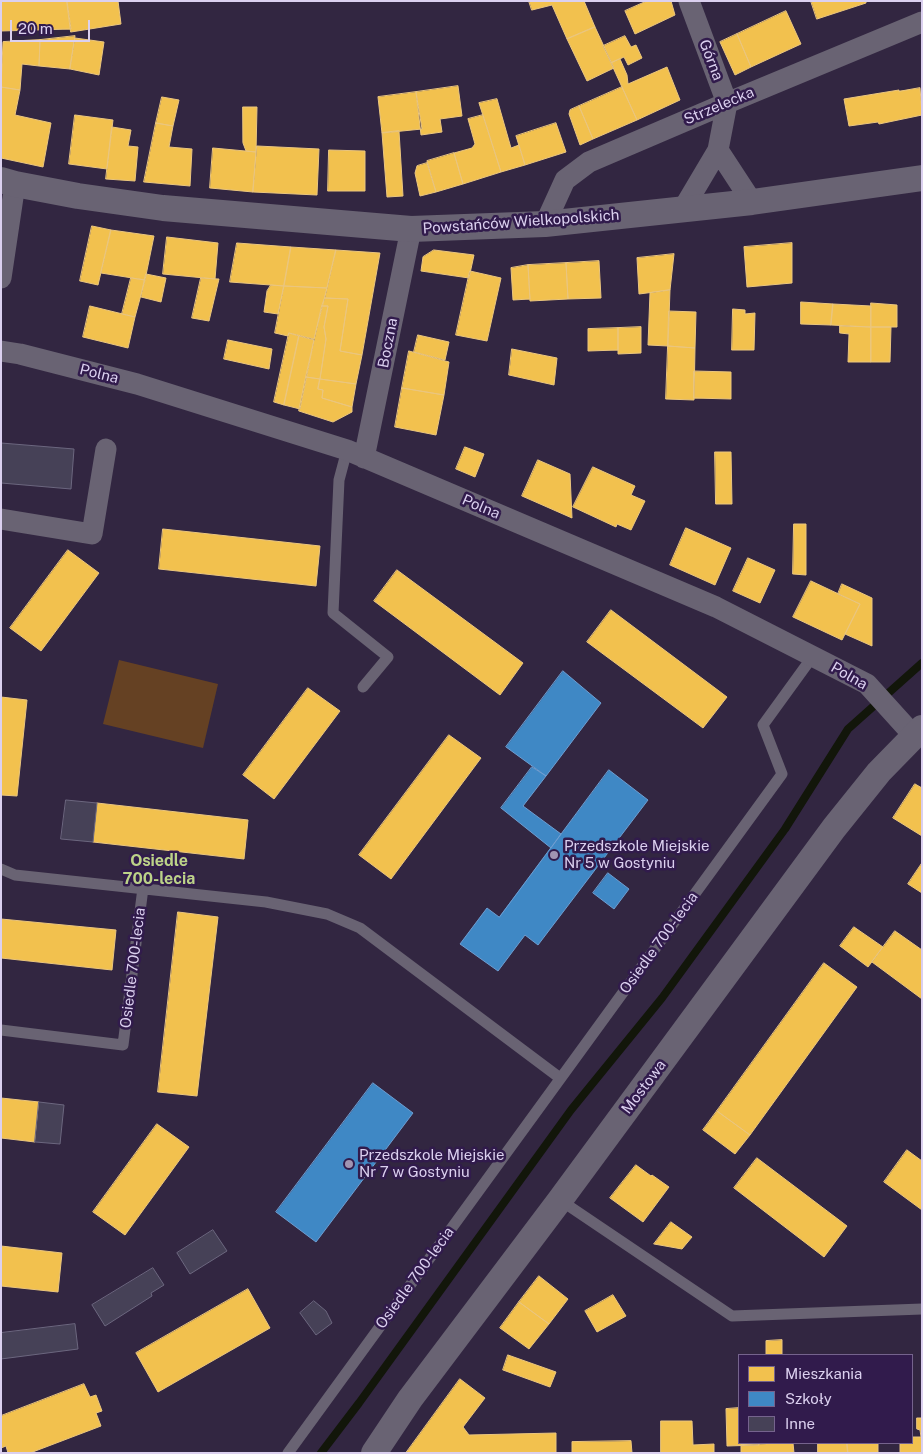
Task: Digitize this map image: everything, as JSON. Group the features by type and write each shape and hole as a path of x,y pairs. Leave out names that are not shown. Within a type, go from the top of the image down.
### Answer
{"street":[{"name":"Górna","path":"689,1 727,102"},
{"name":"Strzelecka","path":"545,224 565,180 589,162 727,102 922,22"},
{"path":"683,209 718,150 727,102"},
{"path":"718,150 752,202"},
{"name":"Powstańców Wielkopolskich","path":"8,182 78,196 163,208 411,229 545,224 752,202 922,178"},
{"path":"1,278 8,182"},
{"name":"Boczna","path":"355,454 411,229"},
{"name":"Polna","path":"1,351 20,354 137,384 355,454 716,607 867,684 915,732"},
{"path":"1,519 92,534 106,449"},
{"name":"Mostowa","path":"374,1453 410,1399 560,1200 834,828 879,772 915,732"}],"lane":[{"path":"355,454 339,480 333,613 388,657 363,687"},
{"name":"Osiedle 700-lecia","path":"288,1453 782,774 763,725 813,656"},
{"name":"Osiedle 700-lecia","path":"1,869 15,875 266,902 326,914 360,928 560,1078"},
{"name":"Osiedle 700-lecia","path":"1,1030 123,1045 143,888"},
{"path":"560,1200 732,1316 922,1309"}],"shaded area":[{"path":"119,660 218,684 203,748 103,724"}],"building: Mieszkania":[{"path":"1,1 67,1 71,29 1,31"},
{"path":"67,1 118,1 121,24 71,32"},
{"path":"529,1 584,1 595,27 567,39 552,5 532,10"},
{"path":"647,1 671,1 675,15 635,34 625,11"},
{"path":"811,1 866,1 866,3 817,19"},
{"path":"786,11 801,44 751,67 737,34"},
{"path":"595,27 614,68 587,81 567,39"},
{"path":"737,34 751,67 735,75 720,42"},
{"path":"75,36 70,69 39,66 40,40"},
{"path":"625,36 631,47 636,45 642,58 628,65 624,57 611,63 603,46"},
{"path":"75,38 104,42 99,75 70,69"},
{"path":"40,40 39,66 22,64 20,90 1,87 3,42"},
{"path":"620,59 627,75 628,84 667,67 680,100 637,120 611,63"},
{"path":"458,86 462,116 440,119 442,132 421,135 416,92"},
{"path":"1,87 20,90 15,115 51,123 43,167 1,158"},
{"path":"622,87 637,120 593,139 579,106"},
{"path":"920,88 922,115 879,124 878,122 849,126 844,99"},
{"path":"416,92 422,129 382,133 378,97"},
{"path":"162,97 179,100 173,126 156,123"},
{"path":"497,99 511,148 519,145 525,165 501,172 479,103"},
{"path":"579,106 593,139 580,145 569,114 570,110"},
{"path":"243,107 257,107 256,152 246,151 243,143"},
{"path":"75,115 113,120 107,169 69,164"},
{"path":"483,115 501,172 463,184 454,153 472,148 475,144 468,119"},
{"path":"156,123 173,126 169,147 192,149 190,186 144,182"},
{"path":"556,123 566,152 525,165 516,136"},
{"path":"112,127 131,130 128,146 138,147 135,181 106,179"},
{"path":"399,131 403,196 387,197 382,133"},
{"path":"257,146 319,149 317,195 253,192"},
{"path":"213,148 256,152 253,192 210,188"},
{"path":"329,150 365,151 365,191 328,191"},
{"path":"454,153 463,184 436,192 427,161"},
{"path":"427,163 436,192 420,196 415,173 417,166"},
{"path":"92,226 111,230 98,285 80,281"},
{"path":"111,230 154,236 145,280 101,273"},
{"path":"167,237 218,243 215,279 163,274"},
{"path":"237,243 291,247 284,286 230,282"},
{"path":"792,243 792,283 747,287 744,247"},
{"path":"291,247 336,250 327,288 284,286"},
{"path":"336,250 380,253 362,355 340,351 348,299 325,298"},
{"path":"434,250 474,255 469,278 421,271 423,257"},
{"path":"674,254 670,290 639,294 637,258"},
{"path":"599,261 601,298 568,299 566,263"},
{"path":"566,263 568,299 530,301 528,265"},
{"path":"528,265 530,299 513,300 511,268"},
{"path":"470,271 501,278 487,341 456,335"},
{"path":"146,274 166,278 161,302 141,297"},
{"path":"131,278 145,280 135,317 122,314"},
{"path":"201,278 219,279 209,321 192,318"},
{"path":"271,285 284,286 278,314 264,312 267,291"},
{"path":"284,286 327,288 314,339 289,333 288,336 275,333"},
{"path":"670,290 668,346 648,345 650,293"},
{"path":"325,298 348,299 340,351 362,355 356,384 320,379 326,339 324,327 328,306 322,306"},
{"path":"801,302 833,304 831,325 801,324"},
{"path":"871,303 897,305 897,327 871,327"},
{"path":"833,304 871,306 871,327 831,325"},
{"path":"90,306 135,317 128,348 83,337"},
{"path":"322,306 328,306 324,327 326,339 320,379 306,377"},
{"path":"733,309 745,310 745,314 755,313 754,350 732,350"},
{"path":"669,311 696,312 695,348 668,346"},
{"path":"840,326 871,327 871,362 848,362 849,334 840,333"},
{"path":"641,327 641,353 618,354 618,328"},
{"path":"871,327 891,327 890,362 871,362"},
{"path":"618,328 618,350 588,351 588,329"},
{"path":"289,333 299,336 284,405 274,402"},
{"path":"418,335 449,342 445,360 414,352"},
{"path":"299,336 314,340 300,409 284,405"},
{"path":"228,340 272,349 269,369 224,359"},
{"path":"668,346 695,348 694,400 666,399"},
{"path":"512,349 557,358 554,385 509,375"},
{"path":"409,351 449,362 444,395 402,388"},
{"path":"694,371 731,372 731,399 694,398"},
{"path":"306,377 320,379 318,389 323,390 322,398 352,407 352,412 333,422 299,411"},
{"path":"320,379 356,384 352,407 322,398 323,390 318,389"},
{"path":"402,388 444,395 436,435 395,427"},
{"path":"465,447 484,454 475,477 456,469"},
{"path":"715,452 731,452 732,504 716,504"},
{"path":"538,460 570,474 572,518 522,496"},
{"path":"593,467 635,486 631,495 645,501 631,530 617,524 616,527 573,507"},
{"path":"794,524 806,524 806,575 793,574"},
{"path":"686,528 731,548 715,585 670,565"},
{"path":"163,529 320,546 316,586 159,569"},
{"path":"68,550 99,573 41,651 10,628"},
{"path":"748,558 775,570 760,603 733,591"},
{"path":"397,570 523,663 500,695 374,601"},
{"path":"811,581 860,604 842,640 793,617"},
{"path":"842,584 872,598 872,646 845,634 860,604 838,594"},
{"path":"611,610 727,697 703,728 587,642"},
{"path":"308,688 340,711 274,799 243,775"},
{"path":"1,697 27,700 17,796 1,795"},
{"path":"449,735 481,758 391,879 359,855"},
{"path":"915,784 922,788 922,836 893,818"},
{"path":"97,803 248,820 244,859 93,842"},
{"path":"922,863 922,893 908,884"},
{"path":"178,912 218,917 197,1096 158,1092"},
{"path":"1,919 116,930 112,970 1,958"},
{"path":"854,927 883,947 868,967 840,946"},
{"path":"895,931 922,950 922,999 872,962"},
{"path":"824,963 857,987 750,1135 717,1111"},
{"path":"1,1098 39,1102 35,1142 1,1138"},
{"path":"717,1111 750,1135 735,1154 703,1130"},
{"path":"157,1124 189,1147 125,1235 93,1212"},
{"path":"907,1150 922,1161 922,1210 884,1182"},
{"path":"757,1158 847,1226 824,1257 734,1188"},
{"path":"636,1165 669,1187 643,1222 610,1198"},
{"path":"671,1222 692,1237 682,1249 654,1244"},
{"path":"1,1246 62,1253 58,1292 1,1286"},
{"path":"539,1276 568,1299 549,1324 519,1302"},
{"path":"248,1289 270,1328 158,1392 136,1353"},
{"path":"613,1295 626,1316 597,1332 585,1311"},
{"path":"519,1302 549,1324 529,1349 500,1328"},
{"path":"782,1340 782,1354 766,1354 766,1341"},
{"path":"508,1355 556,1372 550,1387 503,1370"},
{"path":"460,1379 485,1398 463,1427 469,1435 556,1433 556,1453 406,1453"},
{"path":"84,1384 90,1397 96,1395 102,1411 96,1413 101,1426 30,1453 8,1453 6,1446 1,1448 1,1416"},
{"path":"738,1408 738,1444 759,1445 727,1446 726,1409"},
{"path":"917,1418 922,1418 922,1453 900,1453 900,1444 913,1444 913,1437 921,1437 920,1430 917,1429"},
{"path":"661,1421 692,1421 693,1445 714,1444 714,1453 661,1453"},
{"path":"631,1441 632,1453 572,1453 572,1442"},
{"path":"793,1444 794,1453 741,1453 741,1445"},
{"path":"818,1444 847,1444 848,1453 818,1453"},
{"path":"847,1444 878,1444 878,1453 848,1453"}],"building: Szkoły":[{"path":"563,671 601,703 546,776 506,747"},
{"path":"532,767 546,776 523,806 561,834 551,848 501,808"},
{"path":"609,770 648,800 538,945 525,935 498,971 460,944 487,908 499,917"},
{"path":"608,873 629,889 614,909 593,893"},
{"path":"373,1083 413,1113 316,1242 276,1212"}],"building: Inne":[{"path":"1,443 74,449 71,489 1,483"},
{"path":"66,800 97,803 93,842 61,839"},
{"path":"39,1102 64,1105 60,1144 35,1142"},
{"path":"213,1230 227,1251 190,1274 177,1253"},
{"path":"153,1268 164,1285 151,1293 152,1296 105,1326 92,1305"},
{"path":"314,1301 326,1311 332,1323 316,1335 300,1313"},
{"path":"75,1324 78,1349 1,1359 1,1333"}],"waterway":[{"path":"321,1453 571,1110 662,998 785,829 848,729 922,663"}],"place":[{"name":"Przedszkole Miejskie Nr 5 w Gostyniu","path":"554,855"},
{"name":"Przedszkole Miejskie Nr 7 w Gostyniu","path":"349,1164"}],"district":[{"name":"Osiedle 700-lecia","path":"159,870"}]}
